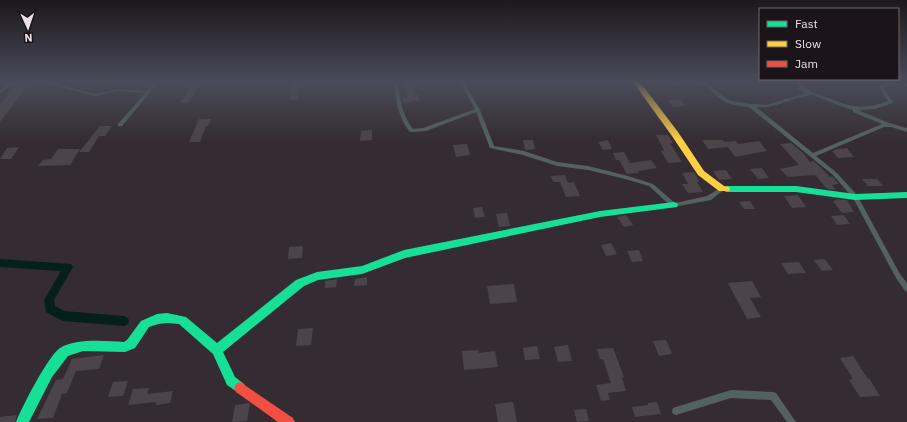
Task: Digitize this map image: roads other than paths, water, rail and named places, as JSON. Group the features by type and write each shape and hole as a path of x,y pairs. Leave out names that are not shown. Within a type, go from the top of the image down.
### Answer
{"street":[{"path":"120,125 140,102"},
{"path":"398,102 408,128 412,131 424,130 478,110"},
{"path":"474,102 492,147 524,153 557,164 588,168 626,177 651,185 674,205"},
{"path":"651,102 675,134 701,173 722,189"},
{"path":"729,102 750,105 774,106 783,102"},
{"path":"833,102 907,130"},
{"path":"850,109 873,109 891,102"},
{"path":"750,105 813,154 835,174 855,197 898,276 907,288"},
{"path":"813,154 879,126 891,125"},
{"path":"217,350 300,283 317,276 362,270 404,254 600,214 674,205 709,198 722,189 796,189 855,197 907,194"},
{"path":"22,422 48,373 64,352 83,346 125,347 131,344 146,324 157,319 167,318 182,320 217,350 231,381 289,422"},
{"path":"676,411 732,394 773,396 792,422"}],"waterway":[{"path":"0,263 68,267 49,300 50,309 63,316 124,321"}]}
